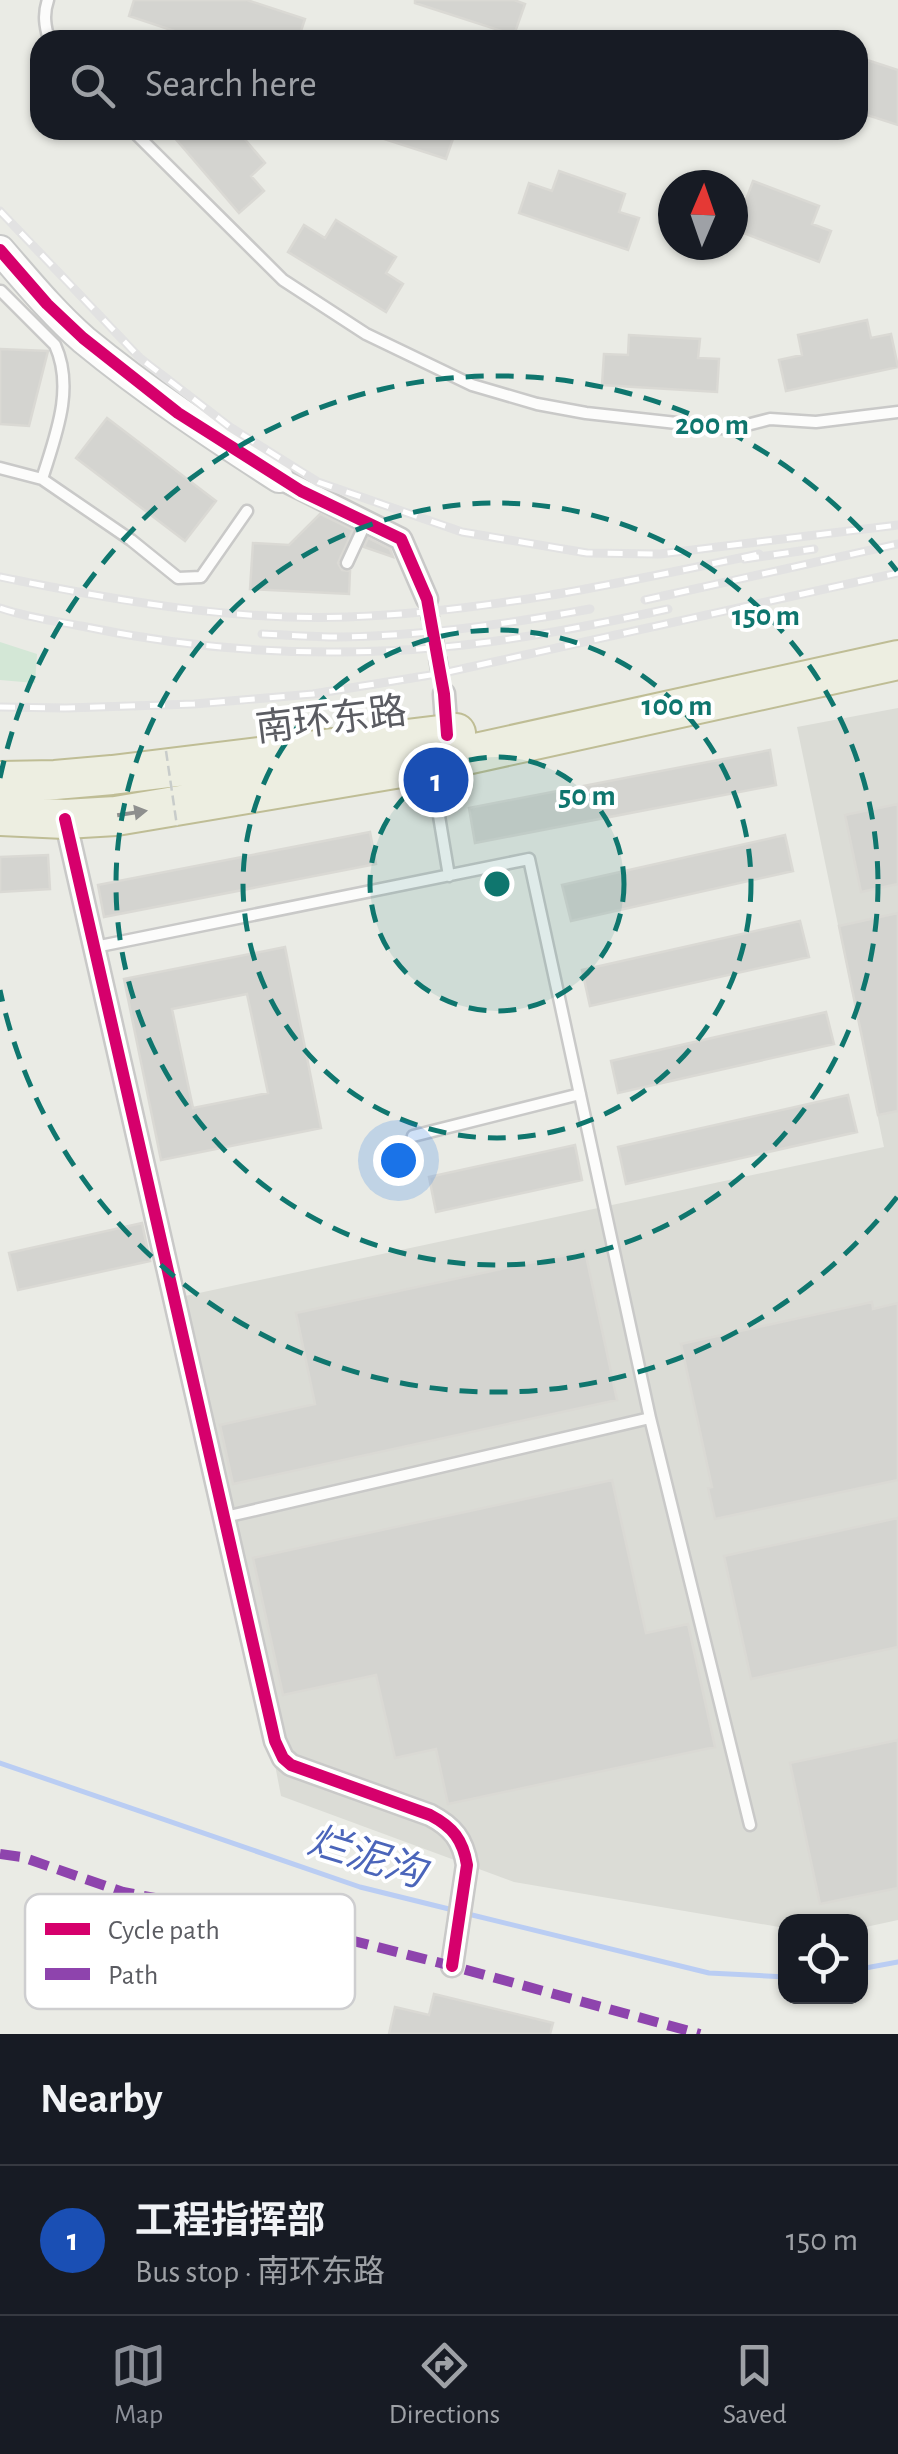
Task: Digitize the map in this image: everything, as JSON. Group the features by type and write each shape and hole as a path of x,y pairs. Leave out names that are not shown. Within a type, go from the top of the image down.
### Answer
{"highway":[{"name":"南环东路","path":"0,781 438,749 898,634"},
{"name":"南环东路","path":"0,816 116,816 898,660"}],"street":[{"path":"0,250 7,285 47,304 83,338 178,413 279,478 401,539 427,600"},
{"path":"438,749 444,694"},
{"path":"65,819 278,1750 291,1764 430,1815 456,1834 467,1865 452,1966"}],"lane":[{"path":"46,30 48,0"},
{"path":"142,140 283,280 366,334 472,385 570,410 732,430 770,420 816,422 898,412"},
{"path":"7,285 60,357 63,409 42,480"},
{"path":"0,468 42,480 131,540 178,578 200,576 247,510"},
{"path":"347,562 366,522"},
{"path":"438,749 449,876"},
{"path":"95,948 529,859 650,1418 750,1825"},
{"path":"413,1136 580,1094"},
{"path":"224,1517 650,1418"}],"path":[{"path":"166,751 176,826"}],"shaded area":[{"path":"898,708 898,1920 868,1926 868,1914 778,1914 778,1927 514,1882 281,1796 185,1296 884,1147 797,727"}],"green space":[{"path":"0,642 37,654 35,683 0,680"}],"building":[{"path":"134,0 247,0 305,19 301,30 171,30 129,16"},
{"path":"514,0 525,4 516,30 499,30 415,3"},
{"path":"868,60 898,70 898,125 868,115"},
{"path":"177,140 245,140 265,163 251,176 264,191 239,213"},
{"path":"388,140 453,140 446,159"},
{"path":"559,171 625,194 619,212 639,218 628,250 519,213 529,183 552,191"},
{"path":"753,181 819,206 812,224 831,231 819,262 748,235 748,195"},
{"path":"336,220 396,257 386,273 403,284 386,312 288,252 304,225 325,238"},
{"path":"867,320 871,338 891,334 898,367 786,391 779,360 802,355 798,335"},
{"path":"629,335 700,339 698,358 719,359 717,392 602,385 604,354 628,355"},
{"path":"0,349 48,351 29,426 0,424"},
{"path":"107,418 216,501 185,541 76,458"},
{"path":"320,514 353,530 338,563 342,570 350,571 349,594 250,589 253,543 289,545"},
{"path":"368,538 390,549 393,557 364,547"},
{"path":"770,750 776,785 475,843 469,808"},
{"path":"898,804 898,884 861,892 845,815"},
{"path":"370,832 376,864 104,917 98,885"},
{"path":"785,835 793,871 571,921 562,885"},
{"path":"48,855 50,889 0,892 0,857"},
{"path":"898,913 898,1111 878,1115 839,926"},
{"path":"800,921 809,957 590,1006 582,970"},
{"path":"285,947 321,1128 161,1160 124,979","holes":["247,994 268,1093 193,1108 172,1009"]},
{"path":"826,1012 834,1044 618,1093 611,1061"},
{"path":"848,1095 857,1132 626,1184 618,1147"},
{"path":"575,1145 582,1180 436,1212 429,1177"},
{"path":"142,1223 150,1261 18,1290 9,1253"},
{"path":"585,1251 617,1400 233,1484 220,1425 315,1404 296,1313"},
{"path":"872,1302 873,1309 898,1303 898,1480 715,1519 708,1488 712,1487 681,1344"},
{"path":"612,1480 646,1633 688,1624 715,1747 448,1804 436,1749 395,1758 376,1675 283,1695 253,1558"},
{"path":"898,1518 898,1647 751,1679 724,1556"},
{"path":"898,1740 898,1888 820,1904 790,1763"},
{"path":"434,1994 553,2023 550,2034 389,2034 395,2007 429,2015"}],"waterway":[{"name":"烂泥沟","path":"0,1763 360,1887 453,1910"},
{"name":"烂泥沟","path":"464,1913 709,1973 778,1977"},
{"name":"烂泥沟","path":"868,1968 898,1962"}],"tunnel":[{"path":"427,599 444,694"}],"railway":[{"path":"0,211 140,358 230,427 318,482 462,532 587,553 660,554 898,525"},
{"path":"645,600 898,544"},
{"path":"744,559 814,549"},
{"path":"0,577 129,601 216,612 347,617 503,603 759,554"},
{"path":"0,707 194,704 313,694 443,673 898,573"},
{"path":"0,608 126,635 216,647 307,652 444,647 668,609"},
{"path":"262,634 402,634 590,609"}],"marked path":[{"path":"0,1854 22,1857 134,1894"},
{"path":"355,1941 700,2034"}],"cycle path":[{"path":"0,250 83,338 178,413 301,491 401,539 427,599 447,735"},
{"path":"65,819 275,1741 291,1765 430,1815 456,1835 467,1865 452,1966"}],"place":[{"name":"工程指挥部","path":"436,780"}]}
